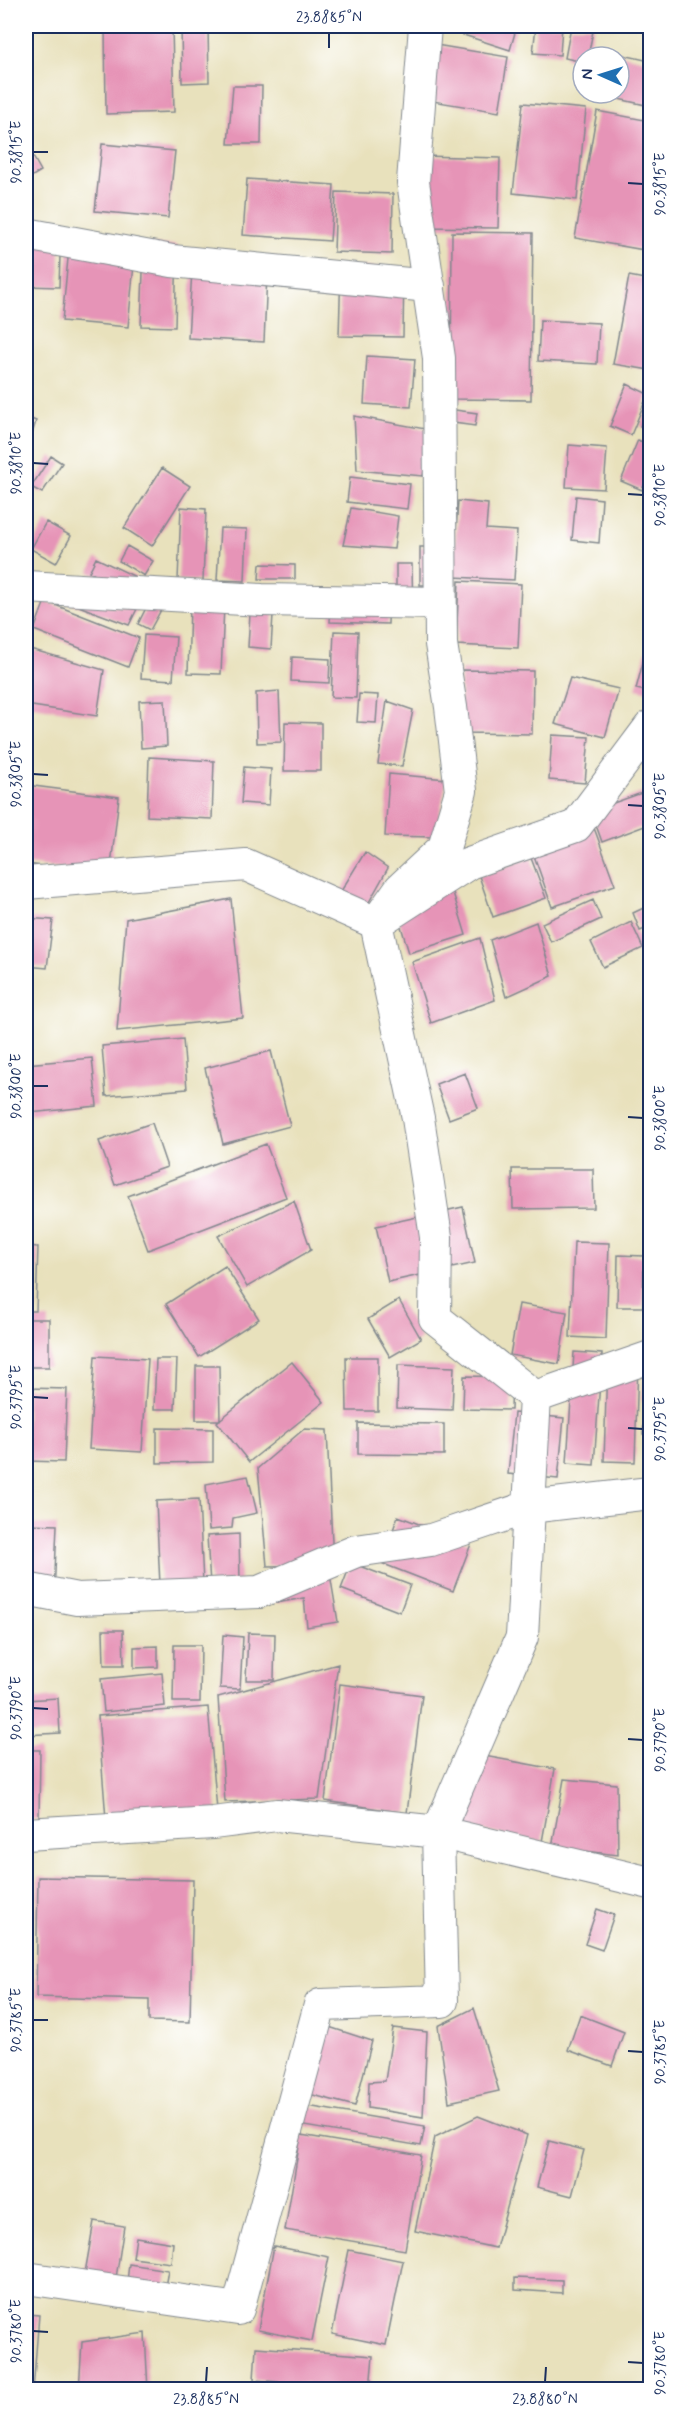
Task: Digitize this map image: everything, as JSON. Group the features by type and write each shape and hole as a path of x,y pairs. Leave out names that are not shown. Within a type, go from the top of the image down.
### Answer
{"street":[{"path":"425,26 413,182 439,358 441,644 461,791 444,848 400,889 376,923 417,1118 436,1238 435,1318 535,1396"},
{"path":"26,234 172,261 429,286"},
{"path":"26,587 262,600 440,603"},
{"path":"376,923 470,862 576,826 651,727"},
{"path":"26,883 246,865 376,923"},
{"path":"535,1396 651,1357"},
{"path":"26,2278 238,2309 320,2005 442,2001 438,1832 522,1637 535,1396"},
{"path":"26,1589 77,1599 259,1592 356,1551 430,1540 529,1507 651,1493"},
{"path":"26,1834 213,1823 277,1815 438,1832 651,1883"}],"building":[{"path":"105,26 172,26 174,112 106,114"},
{"path":"181,26 208,26 209,82 182,83"},
{"path":"446,26 517,26 510,50 445,29"},
{"path":"536,26 562,26 560,55 533,53"},
{"path":"571,26 594,26 590,45 571,45 571,59 565,58"},
{"path":"436,45 508,57 499,112 426,100"},
{"path":"631,57 650,61 650,106 631,102"},
{"path":"233,86 262,86 261,144 228,144"},
{"path":"523,103 586,109 577,200 513,193"},
{"path":"597,111 650,121 650,251 575,238"},
{"path":"102,144 175,151 168,218 95,211"},
{"path":"31,153 41,171 26,180 26,157"},
{"path":"422,156 500,158 498,228 420,227"},
{"path":"247,179 334,185 330,241 243,235"},
{"path":"336,192 393,194 392,254 334,252"},
{"path":"28,223 61,224 59,287 26,286"},
{"path":"452,232 533,233 531,400 451,399"},
{"path":"144,245 177,245 175,327 141,326"},
{"path":"69,248 135,254 128,327 62,321"},
{"path":"341,267 404,268 403,337 339,336"},
{"path":"192,270 267,274 264,342 188,338"},
{"path":"629,276 650,280 650,370 613,364"},
{"path":"540,320 599,323 597,364 538,361"},
{"path":"367,356 415,359 411,407 364,404"},
{"path":"627,384 648,394 631,435 610,426"},
{"path":"650,401 650,430 640,426"},
{"path":"455,410 477,413 475,426 454,423"},
{"path":"354,416 431,430 423,476 357,470"},
{"path":"26,417 36,421 26,454"},
{"path":"638,440 650,445 650,470 642,490 621,481"},
{"path":"569,445 607,448 604,489 566,487"},
{"path":"51,456 62,463 42,493 31,487"},
{"path":"162,468 190,486 152,546 124,528"},
{"path":"350,477 410,484 407,509 347,502"},
{"path":"576,496 602,499 599,543 572,540"},
{"path":"458,501 488,504 486,529 517,531 514,580 453,577"},
{"path":"181,507 206,509 203,581 178,580"},
{"path":"351,508 398,516 394,549 343,545"},
{"path":"46,522 71,536 56,563 31,549"},
{"path":"220,528 247,529 245,581 217,580"},
{"path":"127,546 153,561 144,576 119,561"},
{"path":"420,547 435,547 435,585 420,585"},
{"path":"96,558 136,577 130,591 89,572"},
{"path":"260,564 295,565 295,579 259,579"},
{"path":"396,564 412,564 413,617 396,617"},
{"path":"459,581 521,584 518,648 456,645"},
{"path":"155,590 168,597 150,630 138,624"},
{"path":"332,590 389,592 388,624 330,622"},
{"path":"45,601 139,638 128,667 34,630"},
{"path":"65,601 137,609 129,625"},
{"path":"190,605 224,606 221,674 188,673"},
{"path":"250,613 273,614 271,649 248,647"},
{"path":"334,631 358,632 356,698 331,697"},
{"path":"144,635 176,637 173,680 141,678"},
{"path":"30,649 104,670 97,716 26,705 26,655"},
{"path":"646,651 650,653 650,692 636,689"},
{"path":"292,657 330,659 329,683 291,681"},
{"path":"461,670 533,671 532,734 460,733"},
{"path":"570,678 619,689 605,737 555,724"},
{"path":"279,691 281,742 257,743 256,693"},
{"path":"359,694 378,695 376,723 357,722"},
{"path":"165,700 167,746 141,748 139,701"},
{"path":"387,701 413,710 402,766 378,764"},
{"path":"285,722 321,723 321,771 284,771"},
{"path":"552,735 589,737 585,783 549,780"},
{"path":"149,757 214,761 212,819 147,816"},
{"path":"244,767 271,769 269,805 241,803"},
{"path":"389,774 447,779 435,837 385,836"},
{"path":"26,785 119,797 110,874 26,864"},
{"path":"650,790 650,824 602,842 591,811"},
{"path":"586,806 615,885 552,907 532,850"},
{"path":"365,852 388,868 364,911 338,896"},
{"path":"531,858 546,898 493,917 479,876"},
{"path":"451,886 466,935 409,953 394,903"},
{"path":"231,899 243,1018 117,1031 126,919"},
{"path":"593,900 601,919 551,942 542,923"},
{"path":"650,905 650,927 640,931 633,913"},
{"path":"26,918 53,920 47,968 26,966"},
{"path":"536,922 552,976 506,997 490,940"},
{"path":"631,922 643,948 603,967 591,942"},
{"path":"480,938 495,1000 431,1023 412,962"},
{"path":"183,1039 187,1089 106,1096 102,1046"},
{"path":"271,1051 290,1126 223,1144 205,1068"},
{"path":"92,1058 97,1106 30,1113 26,1064"},
{"path":"465,1073 478,1108 449,1119 436,1084"},
{"path":"152,1123 167,1167 115,1185 99,1141"},
{"path":"266,1144 286,1197 148,1250 128,1196"},
{"path":"512,1169 593,1169 594,1208 513,1209"},
{"path":"294,1201 311,1250 247,1287 218,1236"},
{"path":"463,1207 475,1263 388,1282 376,1226"},
{"path":"574,1242 609,1243 606,1339 570,1337"},
{"path":"26,1246 38,1247 36,1311 26,1311"},
{"path":"618,1255 644,1256 643,1307 617,1307"},
{"path":"225,1266 259,1319 199,1357 166,1304"},
{"path":"399,1300 421,1339 390,1357 368,1319"},
{"path":"519,1304 567,1312 559,1364 510,1355"},
{"path":"26,1319 49,1319 49,1367 26,1367"},
{"path":"650,1343 650,1403 642,1402"},
{"path":"574,1352 602,1354 594,1465 567,1463"},
{"path":"95,1356 148,1359 142,1452 89,1449"},
{"path":"346,1357 378,1357 378,1411 347,1411"},
{"path":"156,1359 177,1359 175,1409 154,1409"},
{"path":"292,1362 324,1402 249,1462 217,1422"},
{"path":"607,1362 638,1363 635,1462 604,1461"},
{"path":"398,1365 454,1367 452,1410 397,1408"},
{"path":"196,1366 219,1366 220,1420 196,1420"},
{"path":"464,1376 512,1377 511,1410 463,1409"},
{"path":"26,1388 67,1389 64,1462 26,1461"},
{"path":"645,1411 650,1411 650,1434 643,1434"},
{"path":"514,1413 564,1418 558,1479 508,1474"},
{"path":"358,1423 444,1424 444,1455 358,1454"},
{"path":"157,1428 213,1429 213,1462 157,1463"},
{"path":"304,1429 327,1430 333,1565 267,1566 258,1468"},
{"path":"647,1443 650,1444 650,1471 645,1471"},
{"path":"248,1476 257,1513 233,1518 232,1528 209,1530 206,1484"},
{"path":"199,1499 203,1583 160,1585 156,1501"},
{"path":"398,1516 471,1544 453,1591 381,1563"},
{"path":"28,1524 57,1525 54,1596 26,1578"},
{"path":"239,1534 240,1581 210,1584 207,1536"},
{"path":"351,1563 410,1585 400,1612 341,1589"},
{"path":"330,1574 338,1622 307,1627 304,1598 276,1603 274,1577"},
{"path":"103,1630 123,1630 124,1665 104,1665"},
{"path":"248,1633 275,1634 274,1680 246,1680"},
{"path":"223,1635 243,1637 240,1689 220,1688"},
{"path":"174,1645 201,1645 200,1702 173,1702"},
{"path":"158,1646 158,1667 134,1668 134,1647"},
{"path":"338,1664 319,1799 225,1802 218,1697"},
{"path":"162,1673 165,1706 104,1712 101,1679"},
{"path":"340,1684 422,1695 407,1813 325,1801"},
{"path":"58,1698 60,1733 26,1735 26,1700"},
{"path":"208,1707 217,1810 106,1819 98,1716"},
{"path":"26,1750 40,1750 39,1819 26,1819"},
{"path":"462,1752 555,1769 542,1842 449,1825"},
{"path":"564,1779 617,1784 618,1855 552,1847"},
{"path":"38,1877 193,1880 190,2022 149,2021 149,2000 36,1997"},
{"path":"597,1909 614,1915 602,1950 585,1944"},
{"path":"474,2008 499,2091 449,2102 438,2026"},
{"path":"580,2015 624,2032 612,2066 568,2050"},
{"path":"329,2027 372,2041 355,2106 309,2094"},
{"path":"393,2028 427,2032 423,2117 368,2108 369,2082 385,2081"},
{"path":"307,2106 425,2126 421,2146 304,2126"},
{"path":"478,2116 527,2135 496,2248 415,2231 435,2137"},
{"path":"301,2135 421,2155 405,2250 285,2230"},
{"path":"549,2141 584,2150 572,2196 537,2187"},
{"path":"94,2221 124,2226 116,2278 85,2273"},
{"path":"136,2237 173,2243 171,2263 133,2258"},
{"path":"274,2246 329,2257 312,2341 258,2330"},
{"path":"349,2250 403,2261 386,2345 332,2334"},
{"path":"129,2264 168,2270 165,2287 127,2282"},
{"path":"515,2278 562,2280 562,2293 515,2290"},
{"path":"26,2314 39,2315 33,2390 26,2390"},
{"path":"145,2333 148,2390 79,2390 82,2342"},
{"path":"256,2347 373,2356 370,2389 254,2380"}]}
